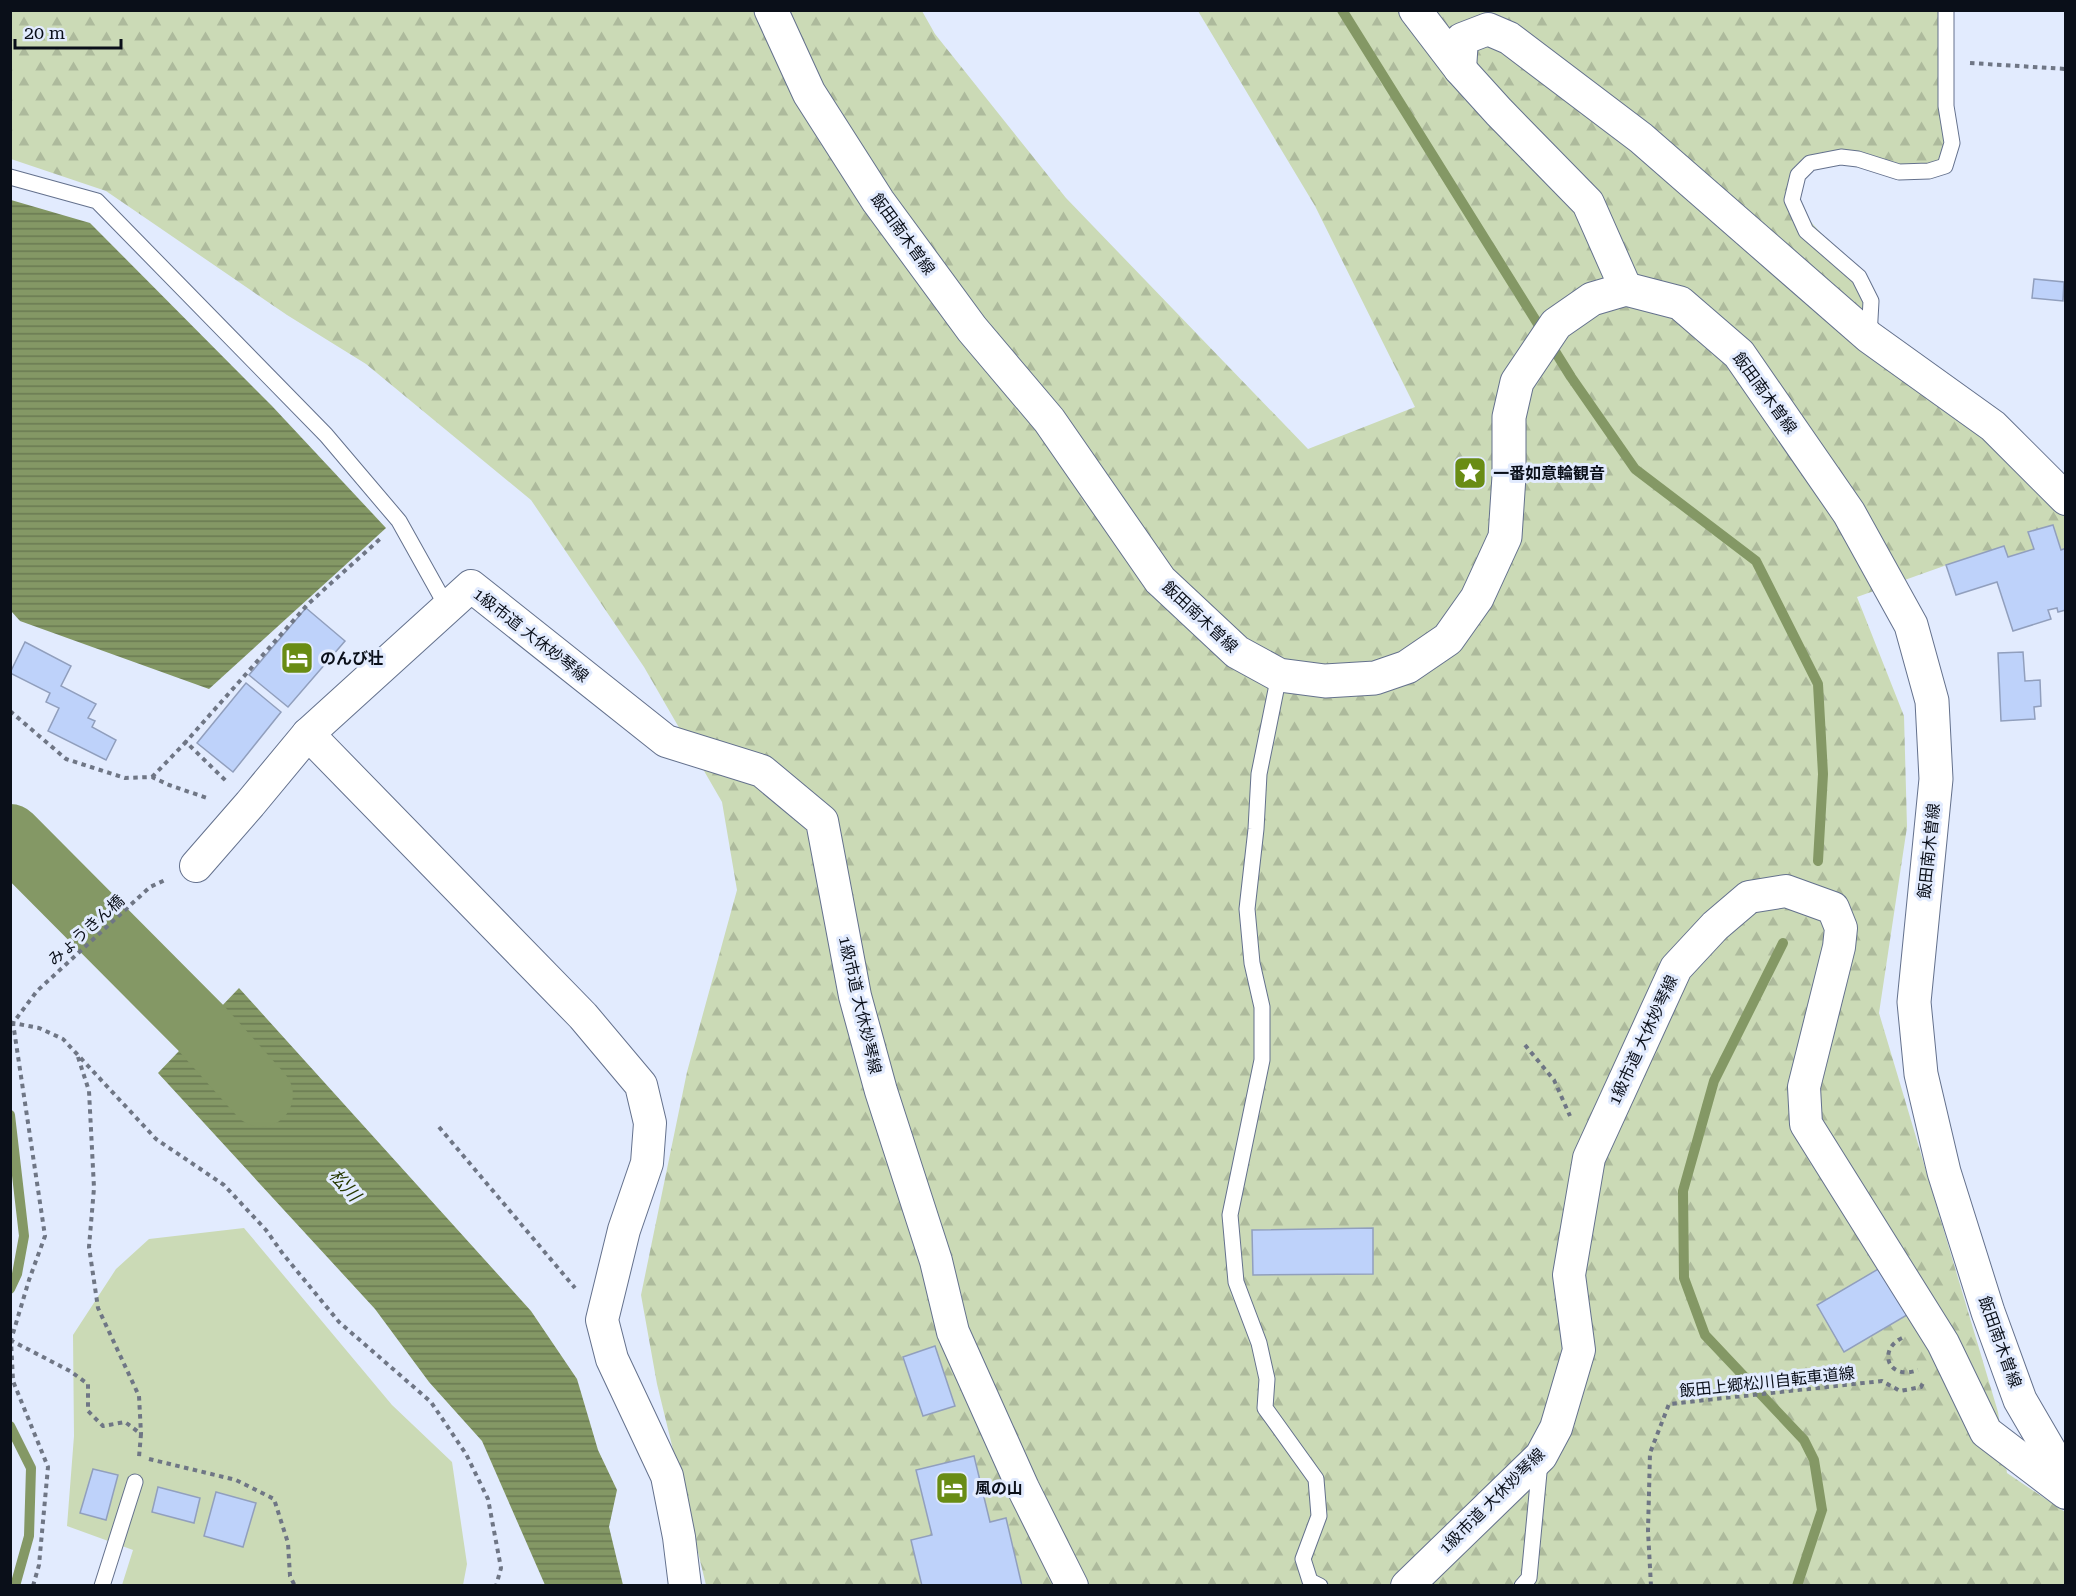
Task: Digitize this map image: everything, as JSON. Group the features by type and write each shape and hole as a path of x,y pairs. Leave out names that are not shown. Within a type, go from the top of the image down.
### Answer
{"main road":[{"name":"飯田南木曽線","path":"771,10 809,93 878,201 972,329 1049,420 1160,580 1237,652 1279,675 1325,681 1375,678 1407,667 1448,639 1477,598 1505,537 1509,476 1509,417 1517,382 1556,324 1592,299 1626,289 1680,303 1739,354 1849,513 1911,625 1932,701 1936,779 1914,1002 1921,1074 1944,1172 1988,1312 2020,1400 2066,1479"}],"street":[{"path":"1415,10 1498,112 1588,203 1626,289"},
{"path":"1461,69 1462,39 1488,29 1509,38 1641,138 1869,337 1993,426 2066,499"},
{"name":"1級市道 大休妙琴線","path":"196,866 308,734 471,586 666,741 762,771 822,821 855,996 881,1091 936,1261 953,1332 1023,1488 1072,1586"},
{"path":"308,734 583,1016 642,1085 650,1123 647,1163 624,1230 602,1320 612,1359 667,1476 680,1537 685,1586"},
{"name":"1級市道 大休妙琴線","path":"1407,1586 1541,1456 1556,1428 1579,1350 1569,1275 1588,1158 1676,968 1715,926 1749,897 1786,891 1833,908 1841,928 1839,947 1804,1087 1806,1124 1943,1343 1986,1432 2066,1493"}],"lane":[{"path":"1869,337 1871,302 1859,277 1806,231 1792,200 1798,175 1810,163 1841,157 1858,159 1899,172 1929,171 1945,166 1952,144 1946,106 1946,10"},
{"path":"10,177 97,201 326,435 399,521 447,607"},
{"path":"1279,675 1258,774 1256,829 1247,909 1252,963 1262,1007 1262,1060 1230,1215 1236,1281 1259,1343 1267,1379 1265,1408 1316,1479 1319,1516 1303,1559 1310,1581 1320,1586"},
{"path":"1522,1586 1528,1578 1541,1456"},
{"path":"102,1586 135,1482"}],"path":[{"path":"1945,61 2066,69"},
{"path":"152,777 308,604 399,521"},
{"path":"10,711 66,759 125,778 152,777 243,813"},
{"path":"184,744 186,742 243,813"},
{"name":"みょうきん橋","path":"12,1024 37,990 150,887"},
{"path":"33,1586 39,1564 48,1467 13,1381 11,1340 45,1236 12,1024 39,1028 63,1039 156,1139 224,1185 266,1230 339,1322 431,1402 466,1454 488,1498 501,1568 496,1586"},
{"path":"1525,1045 1554,1080 1588,1158"},
{"path":"78,1055 89,1091 94,1188 89,1247 98,1308 139,1396 140,1457 135,1482"},
{"path":"439,1127 602,1320"},
{"path":"11,1340 70,1371 88,1384 88,1411 103,1426 125,1422 141,1434"},
{"name":"飯田上郷松川自転車道線","path":"1651,1586 1648,1530 1650,1453 1670,1404 1882,1381 1900,1391 1921,1387 1926,1378"},
{"path":"140,1457 236,1480 274,1499 288,1543 290,1576 295,1586"}],"green space":[{"path":"11,11 922,11 935,34 1066,198 1308,449 1415,407 1315,206 1198,11 1946,11 1945,166 1899,172 1858,159 1810,163 1792,200 1859,277 1871,301 1869,337 2065,499 2065,576 1958,561 1857,597 1904,716 1907,827 1879,1013 1998,1412 2007,1473 2065,1512 2065,1585 706,1585 657,1384 641,1295 687,1072 737,890 722,802 644,667 531,500 366,364 287,315 106,191 11,159"},
{"path":"244,1228 392,1405 452,1462 467,1564 463,1585 122,1585 133,1550 67,1526 74,1436 73,1335 116,1269 149,1239"}],"water":[{"path":"11,200 90,223 272,406 386,528 209,689 20,621 11,611"},
{"path":"239,988 531,1311 577,1379 598,1450 617,1490 609,1527 623,1585 545,1585 482,1441 429,1382 375,1309 158,1073"}],"building":[{"path":"2034,279 2064,282 2063,301 2032,298"},
{"path":"2053,525 2061,550 2066,548 2066,610 2058,612 2057,608 2048,610 2051,619 2013,631 1997,582 1956,595 1946,565 2004,546 2008,557 2034,549 2028,532"},
{"name":"のんび壮","path":"306,608 345,641 288,707 249,675"},
{"path":"25,642 71,666 61,686 96,704 88,718 95,721 92,727 116,740 106,760 48,731 59,708 46,702 50,693 10,673"},
{"path":"2023,652 2025,681 2040,680 2041,706 2034,707 2035,719 2001,721 1998,653"},
{"path":"246,683 281,712 233,772 197,743"},
{"path":"1373,1228 1373,1274 1253,1275 1252,1230"},
{"path":"1880,1268 1907,1315 1844,1352 1817,1305"},
{"path":"935,1346 955,1406 923,1416 903,1357"},
{"path":"974,1456 990,1522 1006,1518 1022,1586 922,1586 911,1540 932,1535 916,1470"},
{"path":"93,1469 118,1475 106,1520 80,1513"},
{"path":"158,1487 200,1498 194,1523 152,1512"},
{"path":"216,1492 256,1503 243,1547 204,1536"}],"waterway":[{"path":"1342,10 1571,377 1635,469 1756,561 1818,684 1823,774 1818,861"},
{"name":"松川","path":"10,836 201,1028 261,1095"},
{"path":"1783,943 1714,1081 1683,1191 1684,1278 1705,1335 1804,1440 1814,1460 1822,1510 1797,1586"},
{"path":"10,1115 24,1236 17,1274 10,1289"},
{"path":"10,1426 31,1468 29,1536 15,1586"}],"place":[{"name":"一番如意輪観音","path":"1470,473"},
{"name":"のんび壮","path":"297,658"},
{"name":"風の山","path":"952,1488"}]}
